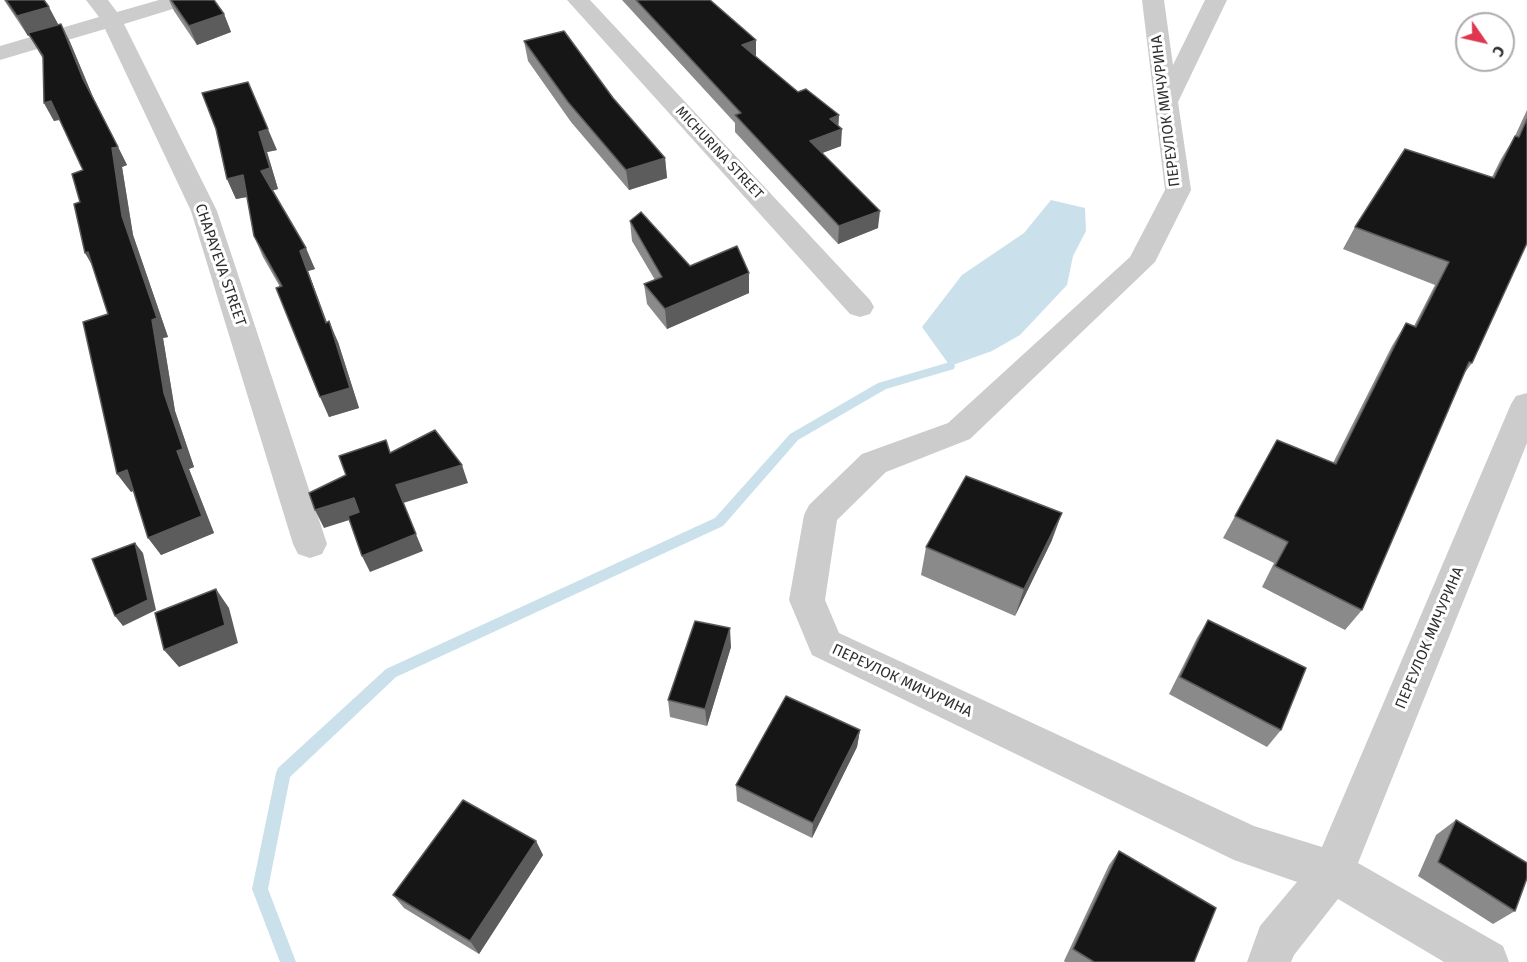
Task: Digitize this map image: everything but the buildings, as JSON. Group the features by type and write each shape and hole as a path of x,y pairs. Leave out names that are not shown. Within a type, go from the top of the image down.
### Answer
{"street":[{"path":"0,53 104,11 182,0"},
{"name":"MICHURINA STREET","path":"578,0 860,307"},
{"name":"ПЕРЕУЛОК МИЧУРИНА","path":"1153,0 1178,190 1141,262 959,431 874,463 821,516 807,600 825,644 1249,844 1333,872"},
{"path":"1166,103 1216,0"},
{"name":"CHAPAYEVA STREET","path":"104,11 204,211 310,544"},
{"name":"ПЕРЕУЛОК МИЧУРИНА","path":"1269,962 1276,942 1333,872 1527,404"},
{"path":"1333,872 1487,962"}],"water":[{"path":"1051,200 1085,208 1086,231 1073,256 1067,285 1020,335 992,351 950,366 922,327 962,275 1024,233"}],"waterway":[{"path":"288,962 260,889 283,773 391,673 719,522 794,437 882,386 950,366"}]}
